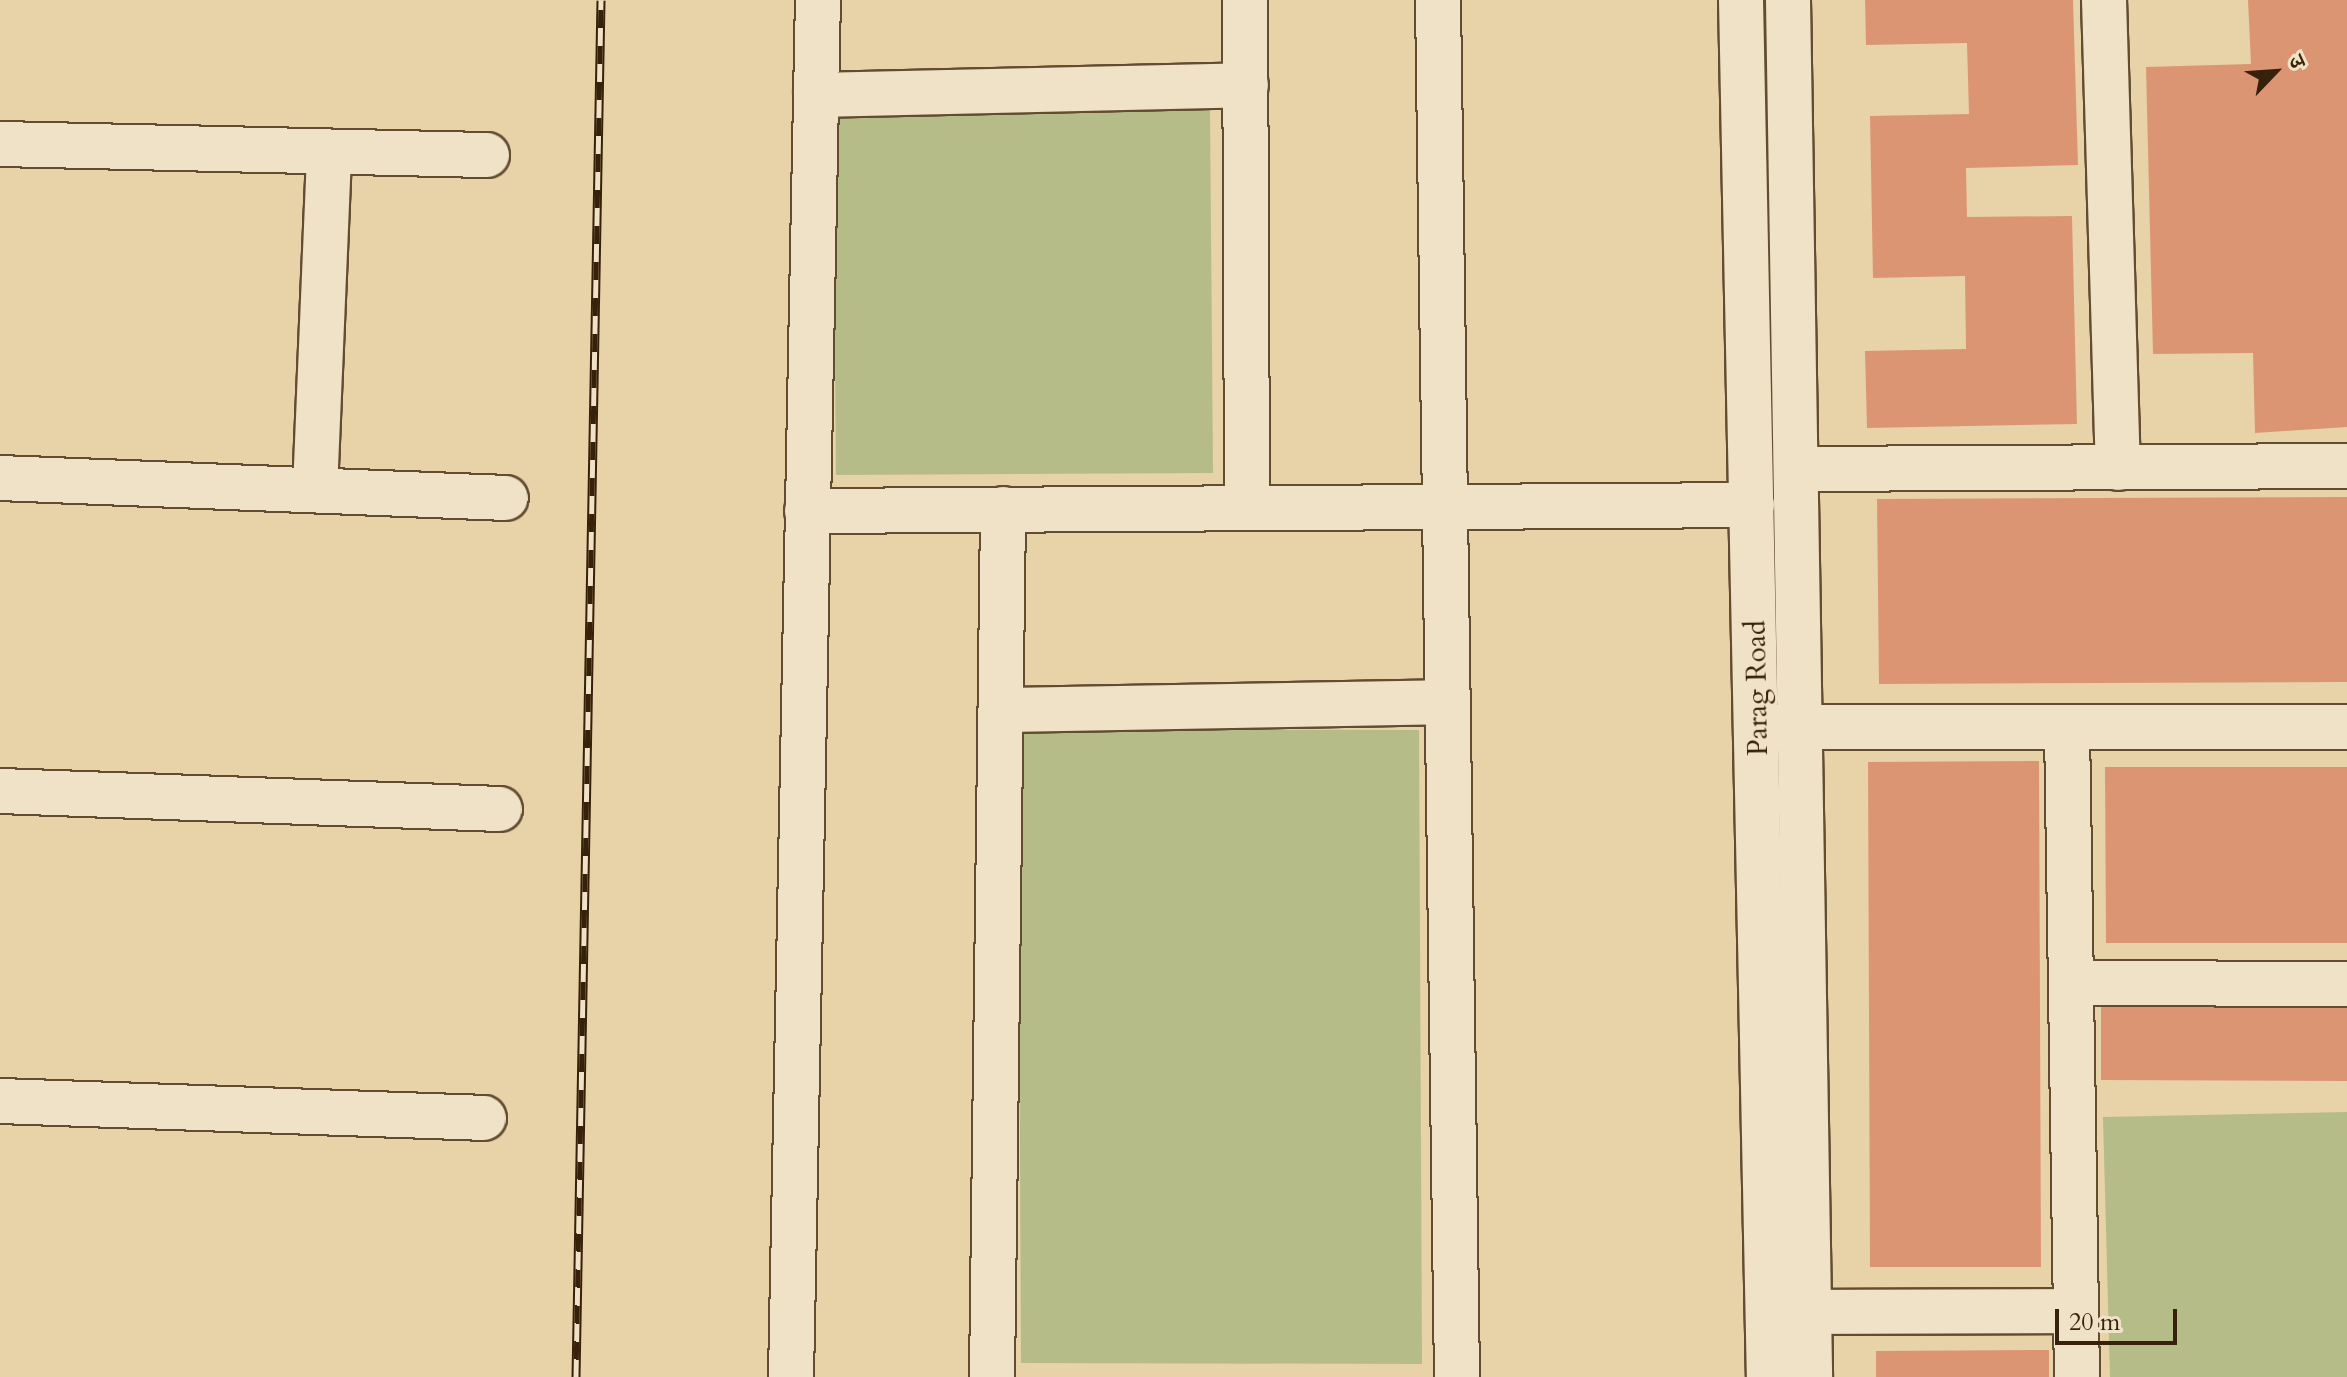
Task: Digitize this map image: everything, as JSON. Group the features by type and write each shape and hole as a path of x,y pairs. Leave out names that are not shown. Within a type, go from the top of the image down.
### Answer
{"street":[{"path":"791,1377 818,0"},
{"path":"1245,0 1247,507"},
{"path":"1438,0 1457,1377"},
{"name":"Parag Road","path":"1741,0 1769,1377"},
{"name":"Parag Road","path":"1788,0 1798,469 1810,1377"},
{"path":"2104,0 2118,468"},
{"path":"816,95 1246,85"},
{"path":"0,144 487,155"},
{"path":"315,490 329,153"},
{"path":"1798,469 2347,466"},
{"path":"0,478 506,498"},
{"path":"807,511 1752,505"},
{"path":"992,1377 1003,509"},
{"path":"1001,710 1448,702"},
{"path":"1757,727 2347,727"},
{"path":"2067,728 2077,1377"},
{"path":"0,791 500,809"},
{"path":"2071,983 2347,984"},
{"path":"0,1101 484,1118"},
{"path":"1809,1312 2076,1311"}],"green space":[{"path":"1210,108 1213,473 836,475 833,110"},
{"path":"1018,729 1419,730 1422,1364 1021,1363"},
{"path":"2347,1112 2347,1377 2110,1377 2103,1117"}],"building":[{"path":"1865,0 2073,0 2078,165 1966,168 1967,217 2072,216 2077,424 1867,428 1865,351 1966,349 1965,276 1873,278 1870,116 1969,114 1967,43 1866,45"},
{"path":"2248,0 2347,0 2347,427 2255,433 2253,353 2153,354 2146,67 2251,64"},
{"path":"2347,497 2347,682 1879,684 1877,499"},
{"path":"2039,761 2041,1267 1870,1267 1868,762"},
{"path":"2105,767 2347,767 2347,943 2106,943"},
{"path":"2101,1003 2347,1004 2347,1081 2101,1080"},
{"path":"2049,1350 2049,1377 1876,1377 1876,1351"}],"railway":[{"path":"576,1377 601,0"}]}
